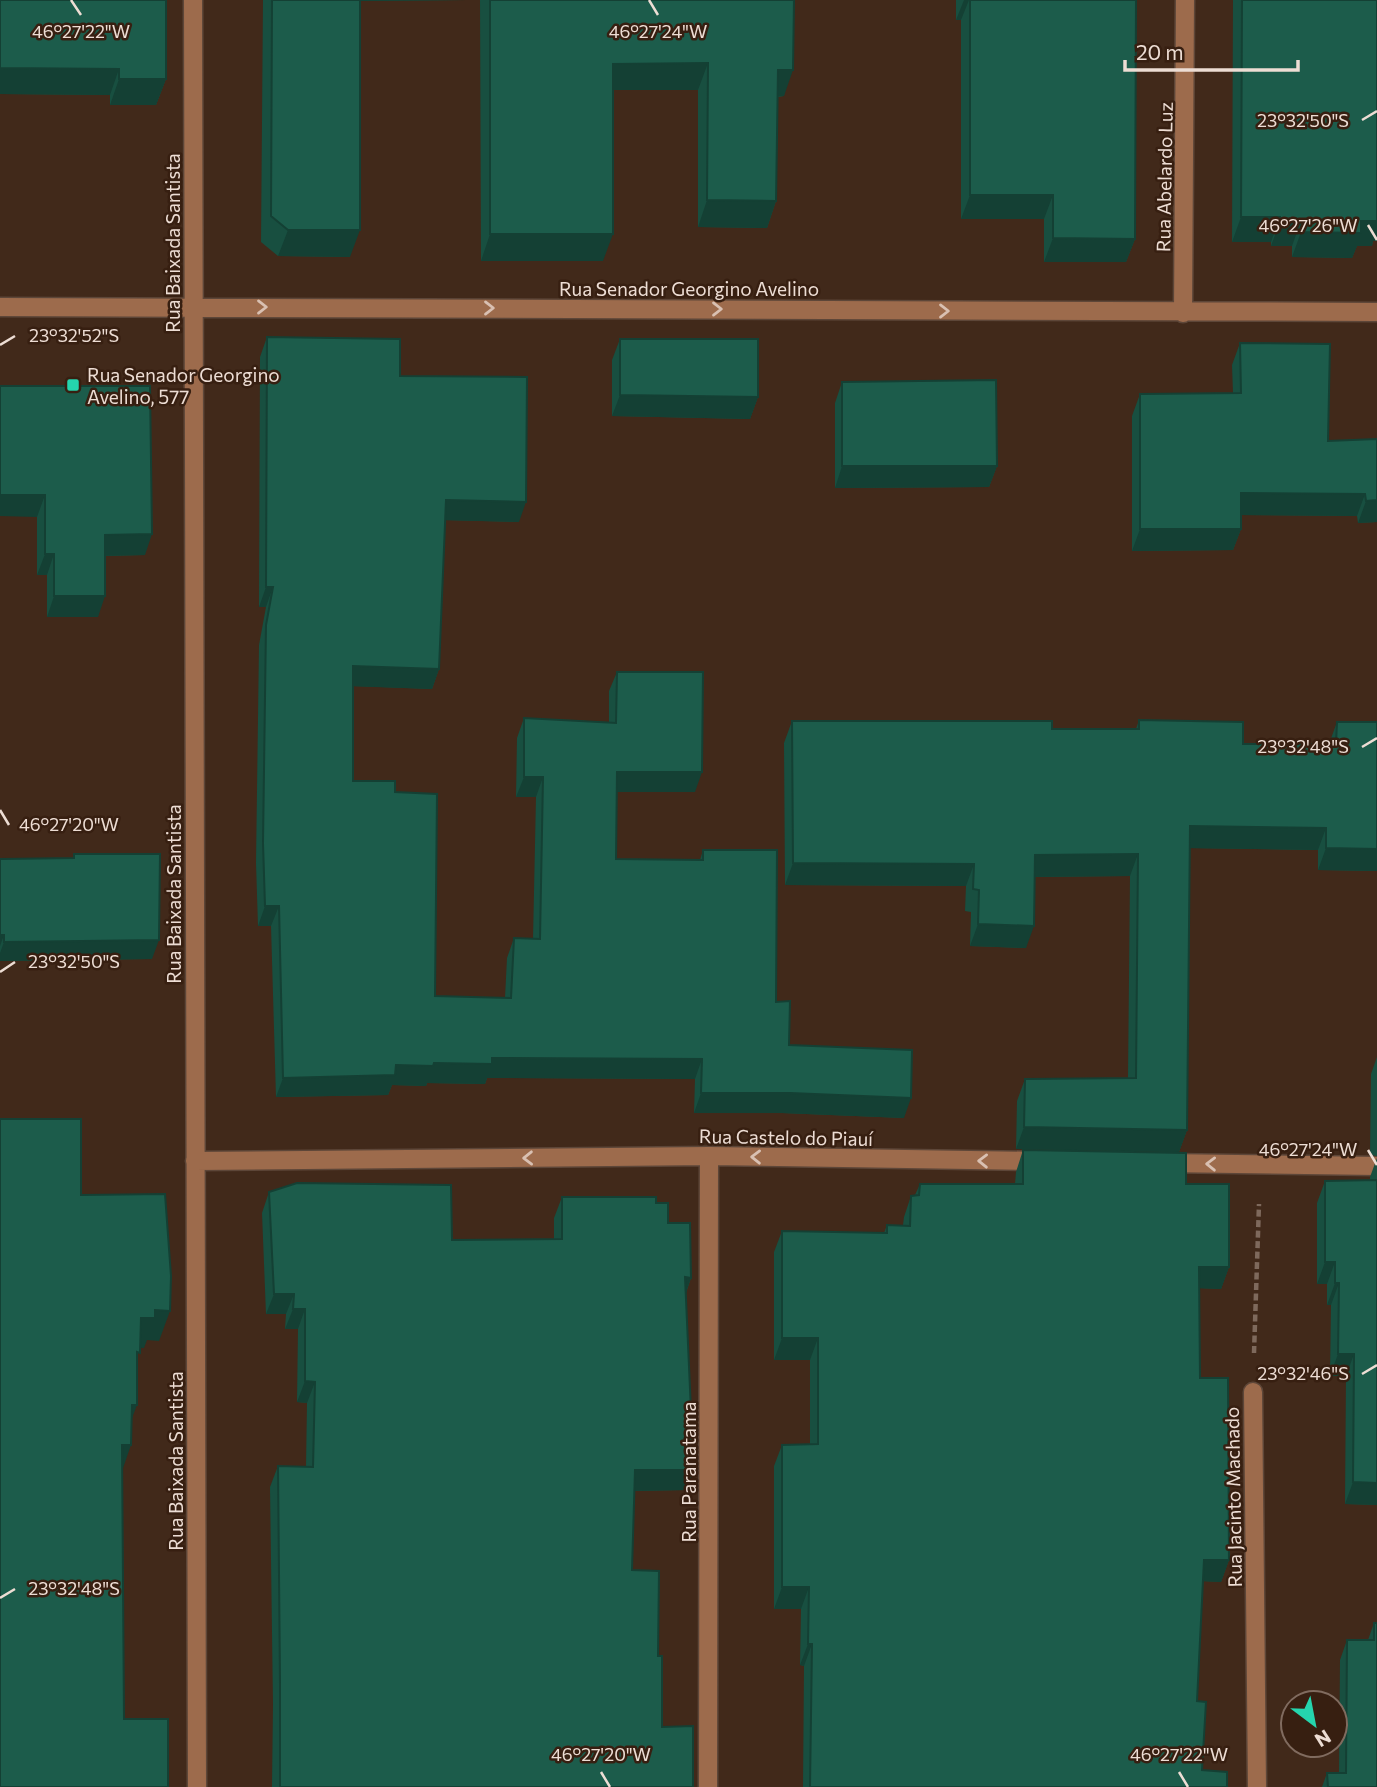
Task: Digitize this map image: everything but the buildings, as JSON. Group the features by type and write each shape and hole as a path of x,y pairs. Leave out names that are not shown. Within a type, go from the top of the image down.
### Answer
{"street":[{"name":"Rua Baixada Santista","path":"193,0 197,1787"},
{"name":"Rua Abelardo Luz","path":"1183,313 1185,0"},
{"name":"Rua Senador Georgino Avelino","path":"0,307 1377,312"},
{"name":"Rua Castelo do Piauí","path":"195,1161 709,1156 1053,1162"},
{"name":"Rua Paranatama","path":"709,1156 709,1787"},
{"path":"1150,1163 1377,1167"},
{"name":"Rua Jacinto Machado","path":"1253,1392 1257,1787"}],"path":[{"name":"Rua Jacinto Machado","path":"1253,1392 1260,1165"}],"place":[{"name":"Rua Senador Georgino Avelino, 577","path":"73,385"}]}
